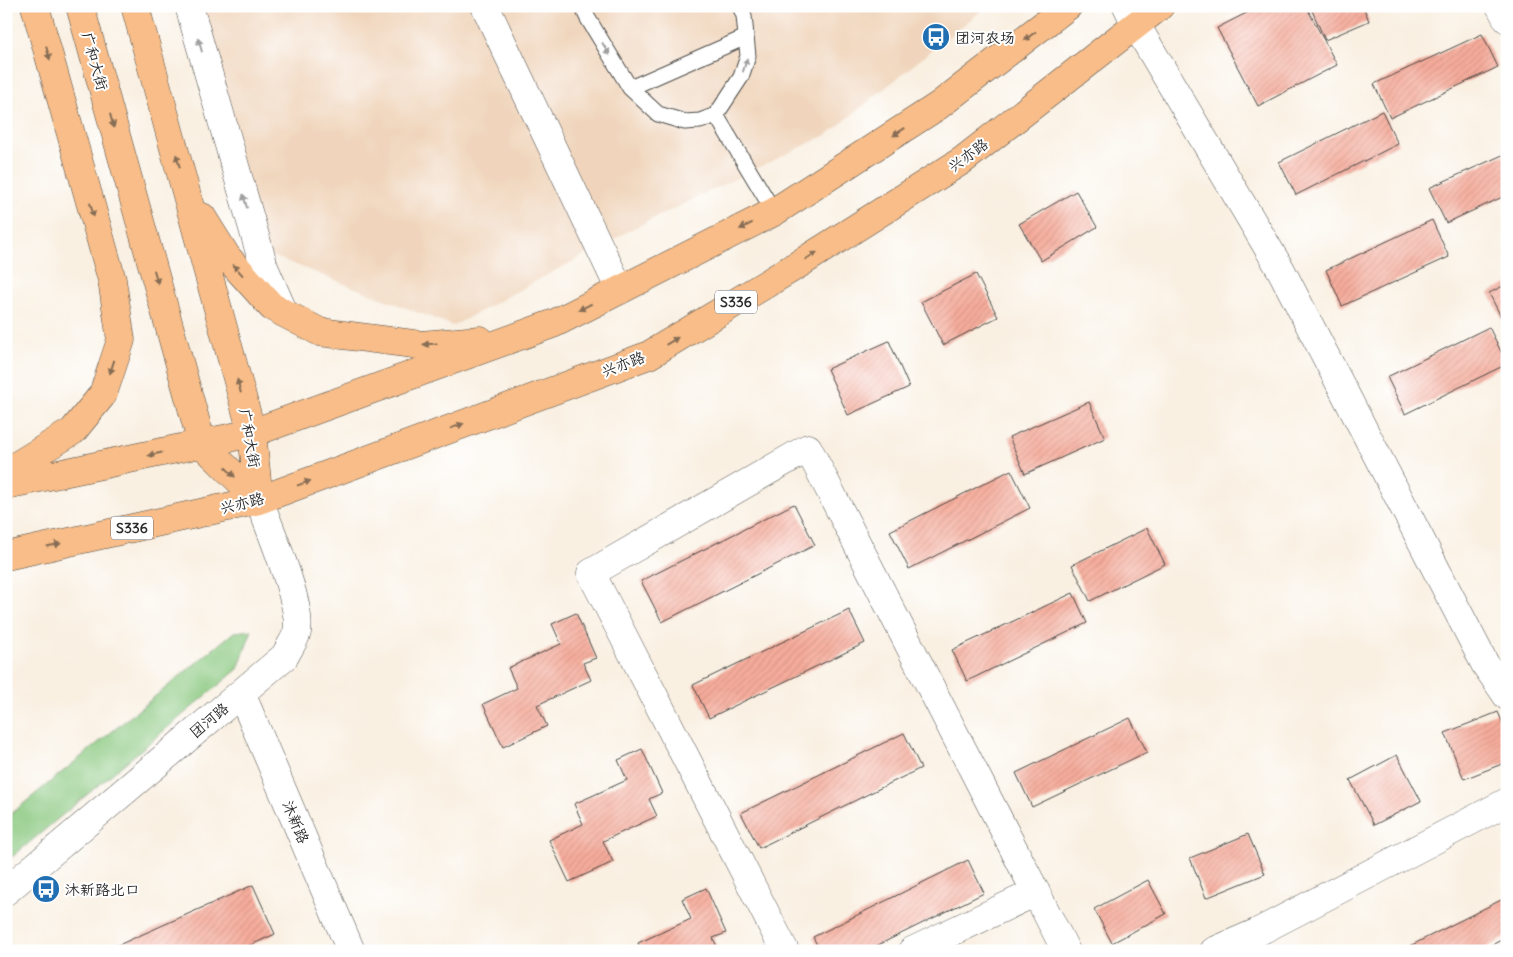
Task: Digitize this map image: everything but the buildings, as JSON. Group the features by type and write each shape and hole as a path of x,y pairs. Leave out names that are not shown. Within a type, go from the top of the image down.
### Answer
{"main road":[{"path":"6,472 73,431 103,394 121,340 112,280 35,6"},
{"name":"广和大街","path":"80,6 202,444 259,500"},
{"name":"广和大街","path":"135,6 252,432 259,500"},
{"path":"6,485 252,432 555,323 774,212 938,106 1068,6"},
{"name":"兴亦路","path":"6,556 259,500 649,355 799,264 963,160 1132,16 1160,6"},
{"path":"186,190 227,257 272,307 320,332 421,345 514,338"}],"street":[{"path":"189,6 264,267 284,313"},
{"path":"484,6 620,290"},
{"path":"1500,6 1507,19"},
{"path":"1132,16 1281,270 1484,664 1507,696"},
{"path":"786,951 591,573 808,448 1066,951"},
{"name":"团河路","path":"6,891 285,656 297,632 296,611 283,564 259,500"},
{"name":"沐新路","path":"241,693 351,951"},
{"path":"1214,951 1258,932 1507,802"},
{"path":"912,951 1036,892"}],"lane":[{"path":"582,6 630,88 658,114 685,122 700,121 716,115 742,76 748,56 744,16 740,6"},
{"path":"630,88 746,37"},
{"path":"716,115 774,212"}],"shaded area":[{"path":"180,6 987,6 828,134 640,225 453,326 252,248"}],"green space":[{"path":"252,630 238,669 6,862 6,818 234,632"}],"place":[{"name":"团河农场","path":"936,37"},
{"name":"沐新路北口","path":"46,889"}]}
